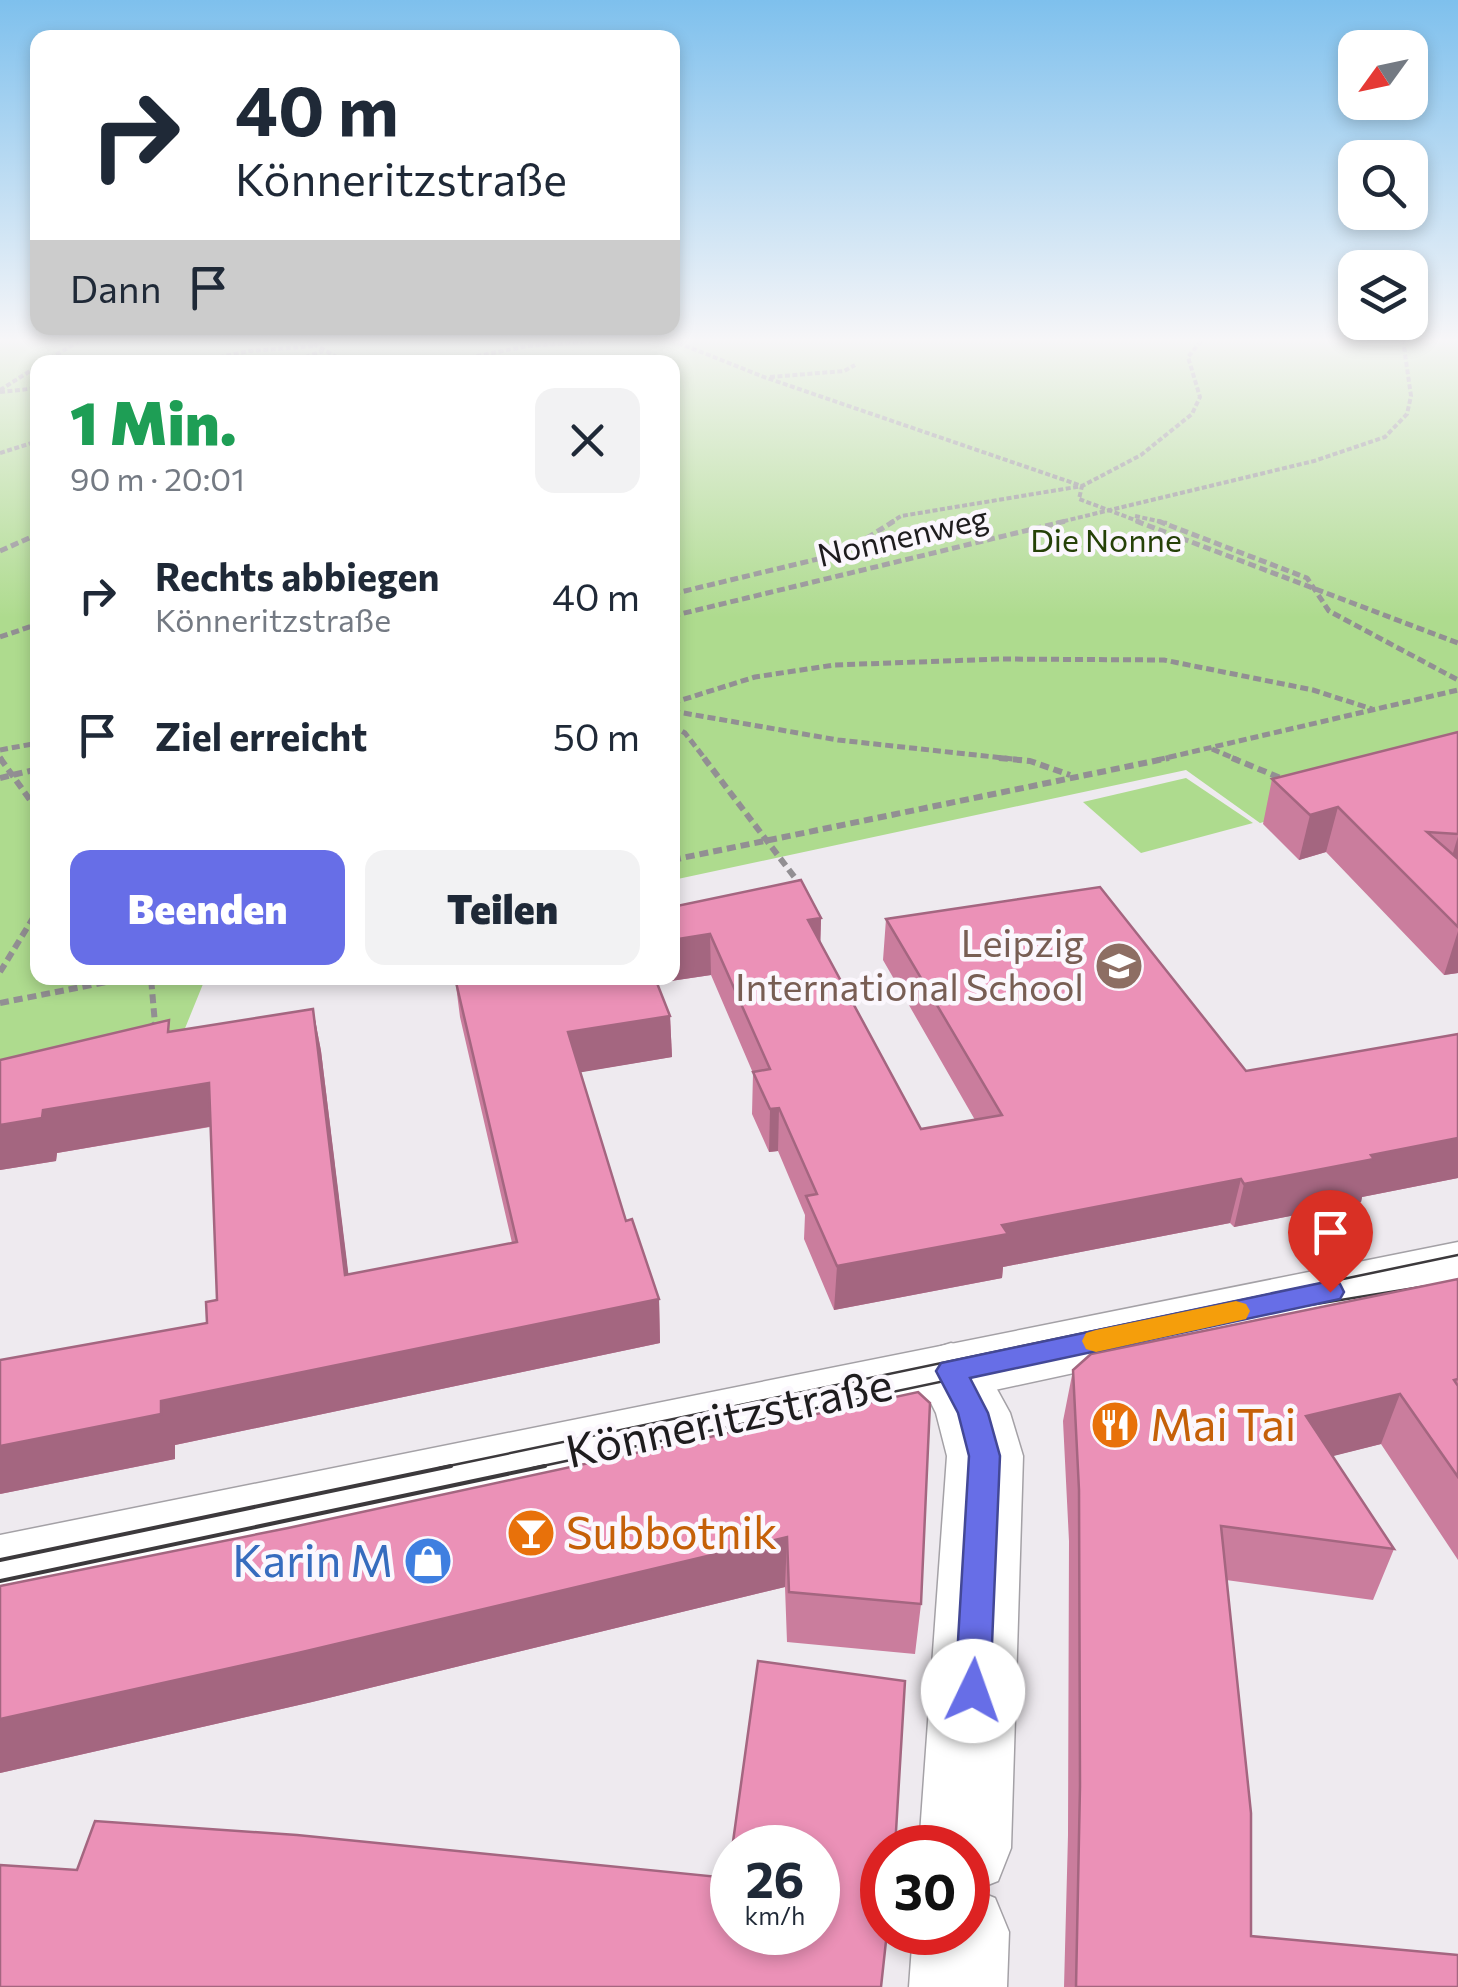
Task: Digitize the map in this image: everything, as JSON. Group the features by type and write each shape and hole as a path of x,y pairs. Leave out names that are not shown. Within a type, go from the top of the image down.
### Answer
{"main road":[{"name":"Könneritzstraße","path":"0,1570 1458,1266"},
{"path":"951,1371 973,1413 985,1456 966,1825"},
{"path":"958,1987 959,1955"}],"path":[{"path":"927,433 1082,486"},
{"path":"680,592 843,553 901,516 1082,486 1141,454 1168,433"},
{"name":"Nonnenweg","path":"680,614 1314,462 1393,433"},
{"path":"0,452 30,444"},
{"path":"1082,486 1079,499 1109,512 1458,643"},
{"path":"0,551 30,538"},
{"path":"1318,591 1329,611 1458,680"},
{"path":"0,636 30,627"},
{"path":"680,700 755,677 834,664 1164,660 1313,690 1374,710"},
{"path":"680,858 1211,749 1458,690"},
{"path":"680,712 838,740 1030,761 1072,776"},
{"path":"680,730 811,901"},
{"path":"30,745 0,754 30,800"},
{"path":"1211,749 1274,779 1292,780"},
{"path":"0,778 30,771"},
{"path":"0,972 30,923"},
{"path":"0,1003 91,985"},
{"path":"139,1034 156,1024 152,985"}],"green space":[{"name":"Die Nonne","path":"0,433 30,433 30,985 203,985 175,1053 0,1088"},
{"name":"Die Nonne","path":"680,433 1458,433 1458,771 1260,823 1186,770 680,878"},
{"path":"1186,778 1253,823 1141,853 1083,802"}],"building":[{"path":"1458,732 1458,834 1427,832 1458,859 1458,927 1338,807 1310,815 1272,779"},
{"path":"801,880 821,918 808,920 921,1129 1002,1115 886,919 1100,887 1246,1071 1458,1034 1458,1138 1244,1184 1241,1179 1002,1225 1008,1234 837,1266 806,1196 817,1194 779,1108 770,1109 753,1072 770,1069 710,934 680,939 680,905"},
{"path":"457,985 658,985 670,1016 568,1032 626,1221 632,1219 659,1299 161,1401 161,1414 0,1446 0,1360 207,1323 206,1302 217,1300 209,1083 43,1110 42,1118 0,1125 0,1060 169,1020 168,1032 313,1009 345,1275 517,1242"},
{"path":"1458,1279 1458,1379 1454,1380 1458,1386 1458,1477 1400,1394 1306,1416 1394,1549 1221,1526 1251,1813 1251,1936 1458,1955 1458,1987 1076,1987 1079,1490 1073,1370 1091,1354"},
{"path":"918,1392 930,1403 921,1604 789,1592 787,1537 0,1719 0,1586"},
{"path":"758,1661 905,1681 896,1825 860,1825 860,1955 884,1955 881,1987 0,1987 0,1865 77,1870 95,1821 297,1835 710,1876 710,1955 840,1955 840,1825 735,1825"}],"tram line":[{"path":"439,1468 1458,1255"},
{"path":"533,1468 1285,1309 1458,1281"},
{"path":"0,1560 451,1466"},
{"path":"0,1581 545,1466"}],"slow traffic":[{"path":"1096,1341 1236,1311"}],"place":[{"name":"Leipzig International School","path":"1119,966"},
{"name":"Mai Tai","path":"1115,1425"},
{"name":"Subbotnik","path":"531,1533"},
{"name":"Karin M","path":"428,1561"}],"route":[{"path":"973,1691 985,1456 973,1413 951,1371 1330,1292"}]}
